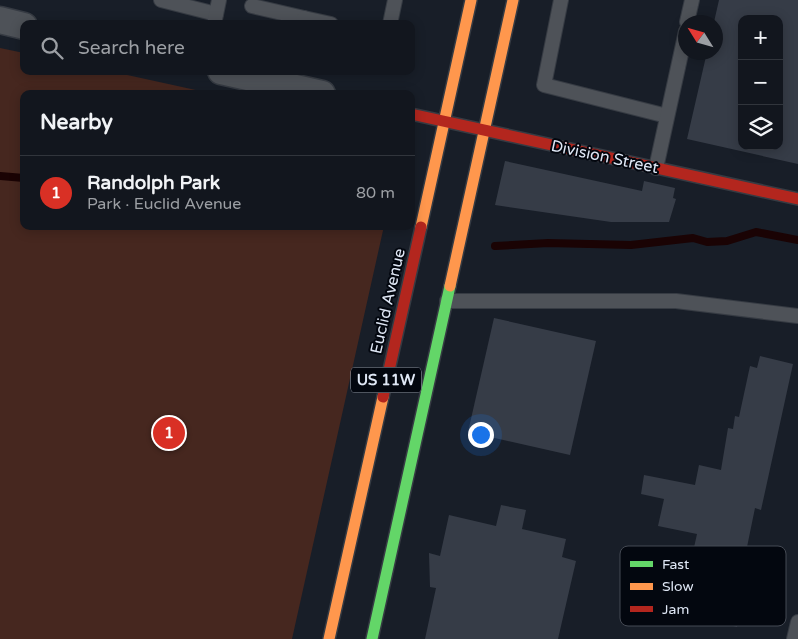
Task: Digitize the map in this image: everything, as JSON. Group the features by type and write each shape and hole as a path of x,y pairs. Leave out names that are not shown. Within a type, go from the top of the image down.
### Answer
{"main road":[{"name":"Euclid Avenue","path":"329,639 471,0"},
{"name":"US 11W","path":"372,639 513,0"},
{"name":"Division Street","path":"415,115 798,199"}],"street":[{"path":"0,20 20,25"},
{"path":"256,75 292,79 314,90"}],"lane":[{"path":"161,0 215,19 218,0"},
{"path":"391,20 395,0"},
{"path":"561,0 544,85 667,116"},
{"path":"689,15 692,0"},
{"path":"252,6 301,20"},
{"path":"656,168 680,60"},
{"path":"447,301 676,301 798,316"},
{"path":"794,639 798,622"}],"shaded area":[{"path":"0,48 20,52 20,75 127,75 196,90 20,90 20,230 383,230 292,639 0,639"}],"building":[{"path":"719,0 798,0 798,164 687,139 705,60 723,60 723,15 716,15"},
{"path":"505,161 642,191 644,181 675,188 673,198 676,199 669,222 611,222 495,205"},
{"path":"494,318 596,341 570,455 468,432"},
{"path":"760,356 793,364 761,510 755,508 747,546 694,546 697,534 658,526 664,499 641,494 644,475 695,485 699,465 721,470 728,428 733,429 735,416 739,417 750,366 757,368"},
{"path":"501,505 526,510 522,529 566,539 562,557 576,561 558,639 425,639 436,588 430,587 429,553 440,556 449,515 496,526"}],"waterway":[{"path":"0,176 20,178"},
{"path":"495,246 548,243 631,245 693,238 707,242 727,241 756,232 798,240"}],"traffic: fast":[{"path":"372,639 450,286"}],"traffic: slow":[{"path":"421,227 471,0"},
{"path":"450,286 513,0"},
{"path":"329,639 383,397"}],"traffic: jam":[{"path":"415,115 798,199"},
{"path":"383,397 421,227"}],"place":[{"name":"Randolph Park","path":"169,433"}]}
